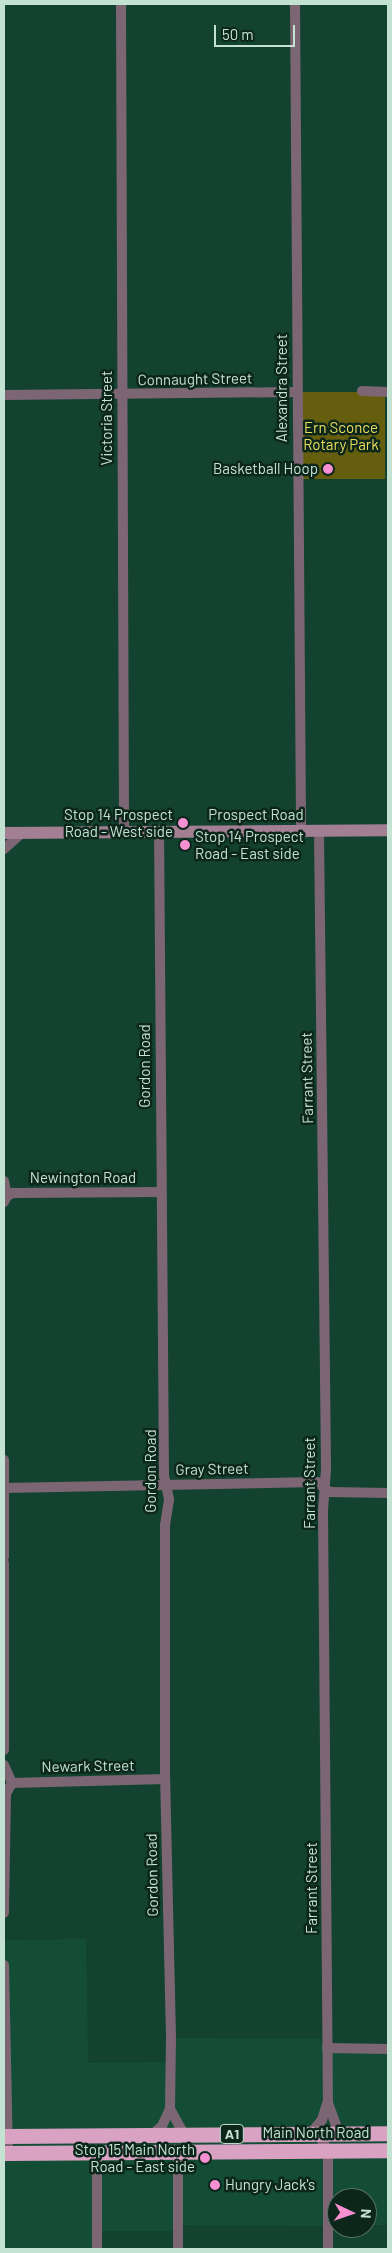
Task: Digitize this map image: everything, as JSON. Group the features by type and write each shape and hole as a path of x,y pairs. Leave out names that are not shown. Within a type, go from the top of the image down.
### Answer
{"highway":[{"name":"Main North Road","path":"6,2136 388,2133"},
{"path":"178,2152 188,2142 208,2134"},
{"name":"Main North Road","path":"6,2153 388,2150"}],"main road":[{"name":"Prospect Road","path":"4,833 388,830"}],"street":[{"name":"Victoria Street","path":"121,4 124,832"},
{"name":"Alexandra Street","path":"295,4 301,831"},
{"path":"362,391 388,392"},
{"name":"Connaught Street","path":"4,395 297,392"},
{"name":"Farrant Street","path":"319,830 327,2048 328,2103 339,2133"},
{"name":"Gordon Road","path":"159,832 161,1192 166,1484 165,1779 170,2109 184,2134"},
{"path":"4,849 22,833"},
{"path":"4,1181 5,1199"},
{"name":"Newington Road","path":"5,1199 13,1193 161,1192"},
{"path":"4,1460 4,1557"},
{"name":"Gray Street","path":"4,1488 317,1482 330,1492 388,1493"},
{"path":"4,1563 4,1750"},
{"path":"4,1765 12,1783 6,1794 4,1913"},
{"name":"Newark Street","path":"12,1783 165,1779"},
{"path":"4,1965 6,2153"},
{"path":"327,2048 388,2048"},
{"path":"328,2103 315,2133 328,2151 328,2249"},
{"path":"153,2134 162,2126 170,2109"},
{"path":"97,2152 97,2249"},
{"path":"178,2152 178,2249"}],"shaded area":[{"path":"86,1939 88,2063 170,2062 171,2038 327,2039 327,2045 388,2046 388,2225 377,2225 377,2188 327,2188 327,2226 179,2225 178,2231 97,2231 97,2249 4,2249 4,1940"}],"green space":[{"name":"Ern Sconce Rotary Park","path":"297,392 385,392 385,479 297,479"}],"place":[{"name":"Basketball Hoop","path":"328,469"},
{"name":"Stop 14 Prospect Road - West side","path":"183,823"},
{"name":"Stop 14 Prospect Road - East side","path":"185,845"},
{"name":"Stop 15 Main North Road - East side","path":"205,2158"},
{"name":"Hungry Jack's","path":"215,2185"}]}
